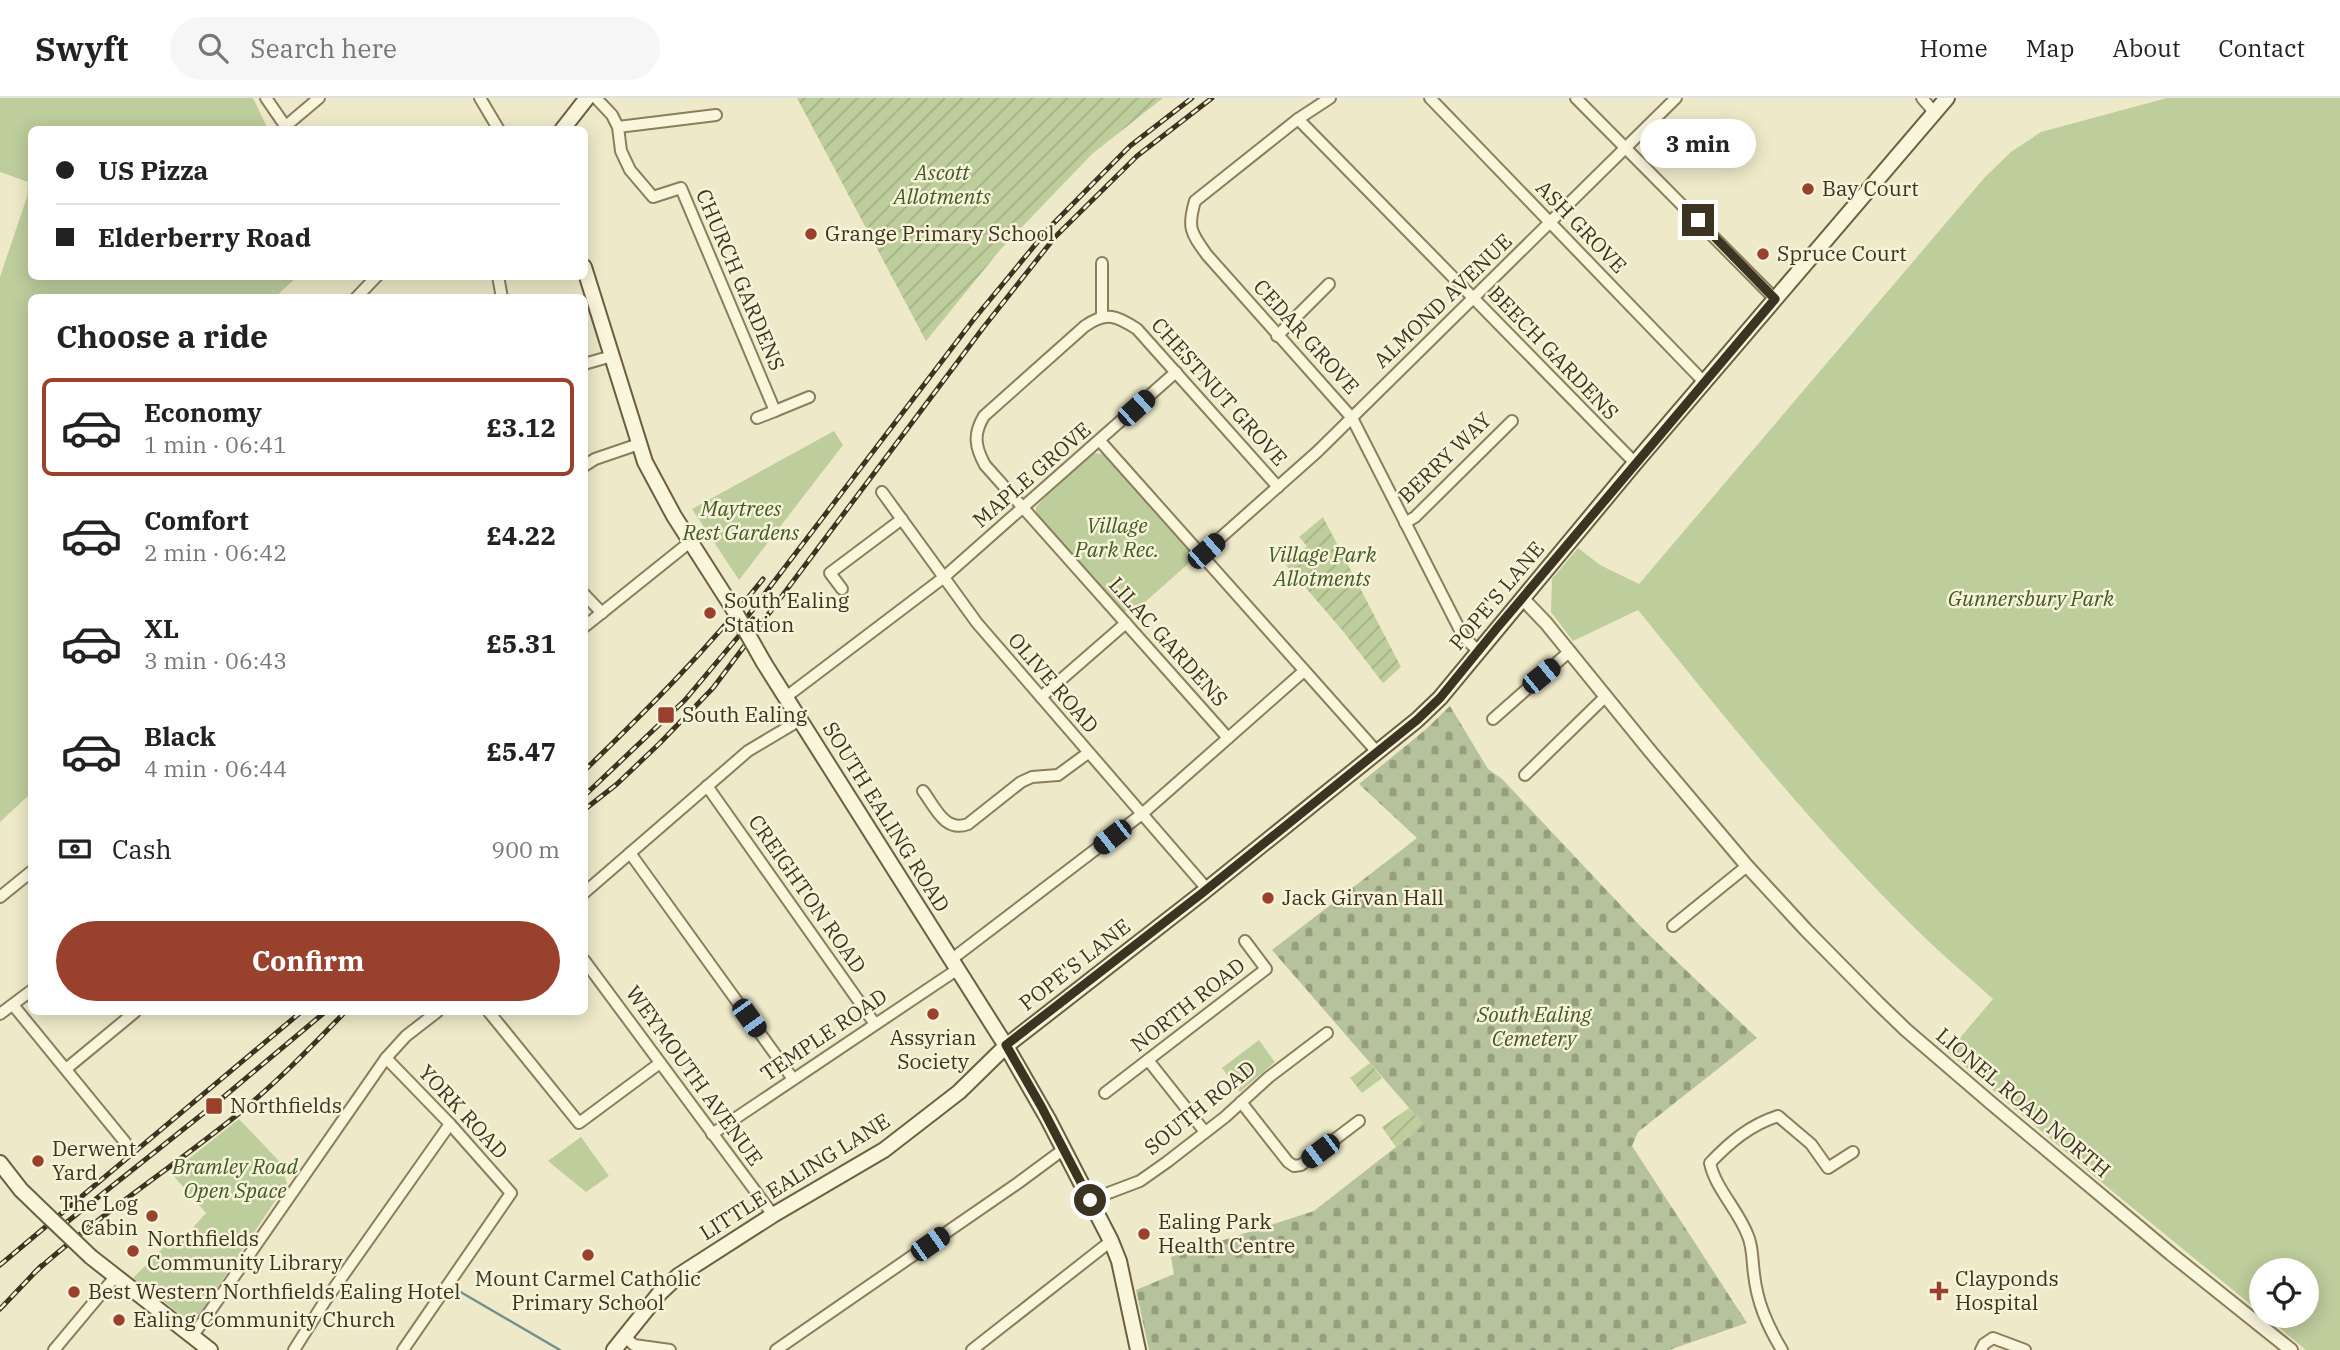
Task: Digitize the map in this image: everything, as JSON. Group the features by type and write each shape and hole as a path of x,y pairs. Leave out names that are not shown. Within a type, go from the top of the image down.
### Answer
{"main road":[{"path":"575,123 587,98"},
{"name":"POPE'S LANE","path":"1006,1045 1207,889 1417,720 1440,698 1635,463 1947,98"},
{"name":"SOUTH EALING ROAD","path":"588,280 639,444 658,489 764,663 1006,1045 1064,1149 1119,1261 1138,1350"},
{"name":"LITTLE EALING LANE","path":"614,1350 659,1294 678,1276 773,1215 884,1150 959,1092 1006,1045"},
{"path":"0,1163 21,1190 91,1257 210,1350"}],"street":[{"path":"266,98 287,126"},
{"path":"289,126 319,98"},
{"path":"480,98 497,126"},
{"path":"596,98 612,115 618,127 716,115"},
{"name":"CEDAR GROVE","path":"1330,98 1298,119 1195,201 1190,219 1191,233 1277,336 1352,418 1463,636 1478,651"},
{"name":"ASH GROVE","path":"1430,98 1704,382"},
{"path":"1576,98 1775,299"},
{"name":"ALMOND AVENUE","path":"1201,555 1352,418 1676,98"},
{"path":"1922,98 1934,112"},
{"name":"BEECH GARDENS","path":"1298,119 1635,463"},
{"name":"CHURCH GARDENS","path":"618,127 621,151 630,170 653,197 681,188 775,411"},
{"path":"1023,508 985,465 976,444 978,427 984,416 1086,326 1102,316 1102,263"},
{"path":"360,294 373,280"},
{"path":"1277,336 1329,284"},
{"name":"CHESTNUT GROVE","path":"1102,316 1120,317 1137,329 1278,487"},
{"path":"588,362 612,356"},
{"name":"MAPLE GROVE","path":"786,697 943,578 1176,372"},
{"path":"757,418 809,397"},
{"name":"BERRY WAY","path":"1405,523 1415,517 1512,421"},
{"path":"1100,441 1377,752"},
{"path":"588,464 639,444"},
{"name":"OLIVE ROAD","path":"882,492 977,623 1207,889"},
{"name":"LILAC GARDENS","path":"1023,508 1228,738"},
{"path":"842,590 830,573 902,519"},
{"path":"588,624 690,542"},
{"path":"588,598 602,613"},
{"name":"LIONEL ROAD NORTH","path":"1522,598 1747,866 1806,930 1906,1030 2171,1254 2291,1350"},
{"path":"1041,697 1125,623"},
{"path":"1493,719 1570,652"},
{"name":"TEMPLE ROAD","path":"712,1133 875,1024 955,964 1142,814 1304,671"},
{"path":"1525,775 1606,696"},
{"path":"588,890 748,751 800,720"},
{"path":"923,791 943,819 953,827 960,827 968,824 1021,782 1032,777 1058,775 1088,753"},
{"name":"CREIGHTON ROAD","path":"707,786 875,1024"},
{"path":"630,853 793,1079"},
{"path":"1673,926 1747,866"},
{"path":"0,897 28,874"},
{"name":"NORTH ROAD","path":"1105,1093 1266,969 1245,942"},
{"name":"WEYMOUTH AVENUE","path":"588,965 773,1215"},
{"path":"0,1014 28,993"},
{"path":"13,1005 125,1142"},
{"path":"66,1069 131,1015"},
{"path":"192,1337 386,1058 405,1036 433,1015"},
{"path":"491,1015 579,1123 660,1063"},
{"name":"SOUTH ROAD","path":"1090,1200 1140,1181 1327,1033"},
{"name":"YORK ROAD","path":"386,1058 450,1124 511,1193 403,1350"},
{"path":"1148,1060 1205,1132"},
{"path":"1241,1102 1294,1166 1301,1165 1359,1121"},
{"path":"1782,1350 1767,1325 1760,1306 1748,1234 1710,1163 1738,1137 1763,1121 1778,1116 1811,1144 1828,1168 1853,1152"},
{"path":"293,1350 450,1124"},
{"path":"776,1350 1064,1149"},
{"path":"972,1350 1111,1241"},
{"path":"54,1350 115,1278"},
{"path":"625,1337 634,1345 670,1350"},
{"path":"1981,1350 1984,1344 1993,1338 2025,1350"}],"green space":[{"path":"0,98 253,98 267,126 28,126 28,182 0,172"},
{"name":"Ascott Allotments","path":"797,98 1163,98 1092,154 1000,250 926,341"},
{"name":"Gunnersbury Park","path":"2167,98 2340,98 2340,1350 2306,1350 2279,1328 2319,1328 2319,1258 2249,1258 2249,1303 1948,1052 1993,999 1927,940 1844,855 1773,775 1638,610 1573,641 1551,612 1552,579 1578,548 1600,565 1639,584 1985,177 2011,152 2041,132"},
{"path":"28,182 28,280 294,280 278,294 28,294 28,796 0,822 0,277 27,197"},
{"name":"Maytrees Rest Gardens","path":"834,431 843,445 739,580 692,509"},
{"name":"Village Park Rec.","path":"1095,453 1106,455 1193,550 1189,563 1136,610 1120,612 1036,519 1036,507 1065,476"},
{"name":"Village Park Allotments","path":"1323,517 1401,667 1383,683 1286,565 1307,546 1299,537"},
{"name":"South Ealing Cemetery","path":"1450,706 1488,769 1502,779 1644,930 1757,1038 1638,1132 1632,1146 1747,1323 1669,1350 1149,1350 1136,1290 1174,1274 1171,1257 1314,1211 1424,1125 1272,950 1417,838 1359,784"},
{"path":"1259,1040 1275,1062 1240,1092 1222,1068"},
{"path":"1370,1063 1382,1078 1362,1093 1350,1078"},
{"path":"1409,1108 1424,1125 1396,1147 1382,1127"},
{"name":"Bramley Road Open Space","path":"239,1119 279,1161 287,1183 193,1324 133,1278 172,1239 180,1242 206,1213 171,1173"},
{"path":"581,1137 609,1176 586,1192 548,1161"}],"waterway":[{"path":"452,1287 560,1350"}],"railway":[{"path":"741,625 974,319 1049,228 1130,146 1192,98"},
{"path":"588,807 617,784 713,688 983,328 1055,237 1137,156 1212,98"},
{"path":"588,767 677,678 763,579"},
{"path":"588,792 685,700 753,619"},
{"path":"0,1265 297,1015"},
{"path":"62,1226 321,1015"},
{"path":"34,1273 83,1232 237,1115 279,1078 342,1015"},
{"path":"0,1309 41,1266"}],"place":[{"name":"Bay Court","path":"1808,189"},
{"name":"Grange Primary School","path":"811,234"},
{"name":"Spruce Court","path":"1763,254"},
{"name":"South Ealing Station","path":"710,613"},
{"name":"South Ealing","path":"666,715"},
{"name":"Jack Girvan Hall","path":"1268,898"},
{"name":"Assyrian Society","path":"933,1014"},
{"name":"Northfields","path":"214,1106"},
{"name":"Derwent Yard","path":"38,1161"},
{"name":"The Log Cabin","path":"152,1216"},
{"name":"Ealing Park Health Centre","path":"1144,1234"},
{"name":"Northfields Community Library","path":"133,1251"},
{"name":"Mount Carmel Catholic Primary School","path":"588,1255"},
{"name":"Clayponds Hospital","path":"1939,1291"},
{"name":"Best Western Northfields Ealing Hotel","path":"74,1292"},
{"name":"Ealing Community Church","path":"119,1320"}],"route":[{"path":"1090,1200 1006,1045 1201,894 1417,720 1440,698 1775,299 1698,220"}]}
